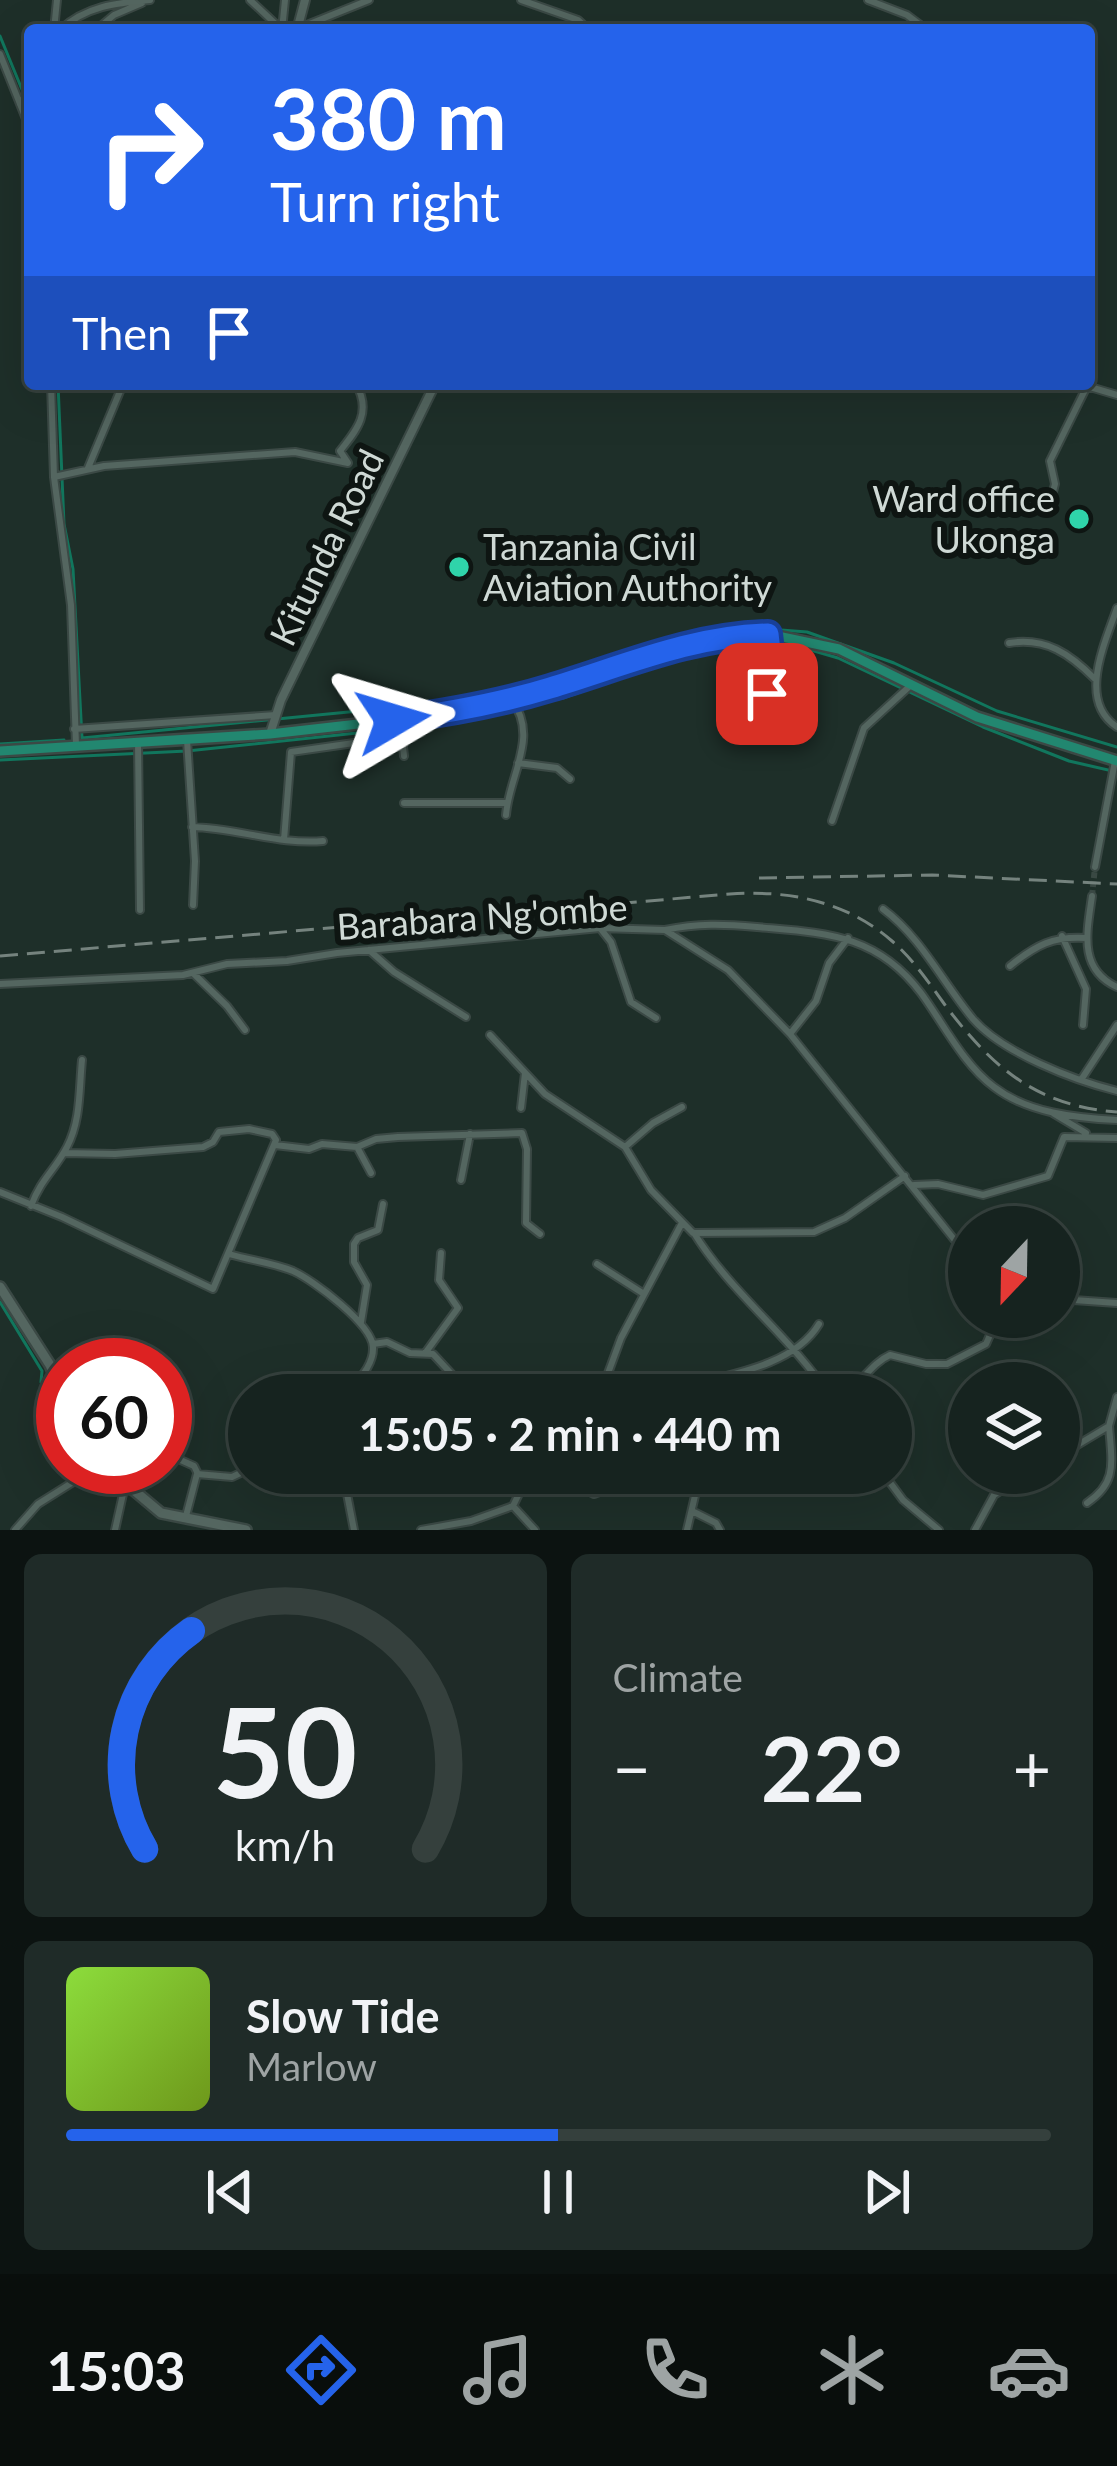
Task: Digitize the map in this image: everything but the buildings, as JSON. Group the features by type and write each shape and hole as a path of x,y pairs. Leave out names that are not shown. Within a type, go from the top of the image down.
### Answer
{"main road":[{"path":"0,751 270,734 446,714 511,699 681,645 768,634 838,650 1012,730 1116,761"},
{"path":"0,1287 36,1343"},
{"path":"137,1494 161,1513 197,1525 245,1530"}],"street":[{"path":"250,0 276,24"},
{"path":"312,24 370,0"},
{"path":"521,0 583,24"},
{"path":"868,0 908,14 920,24"},
{"path":"65,24 101,6 148,1"},
{"path":"104,24 148,1"},
{"path":"0,54 24,114"},
{"path":"20,104 24,98"},
{"path":"51,390 53,477 71,605 76,746"},
{"path":"88,468 120,390"},
{"path":"53,477 88,468 295,452 348,463 340,451 362,423 360,390"},
{"name":"Kitunda Road","path":"270,734 432,390"},
{"path":"1050,503 1055,484 1050,461 1082,390"},
{"path":"1117,608 1095,679 1101,712 1117,728"},
{"path":"767,694 772,668 768,634"},
{"path":"1010,643 1045,643 1095,679"},
{"path":"832,821 864,728 912,684"},
{"path":"506,815 525,732 511,699"},
{"path":"74,729 276,715"},
{"path":"400,719 404,756"},
{"path":"284,839 291,752 403,736"},
{"path":"188,740 196,875 193,905"},
{"path":"138,742 140,910"},
{"path":"1095,867 1116,761"},
{"path":"518,763 557,768 570,778"},
{"path":"404,803 507,803"},
{"path":"192,827 304,844 323,841"},
{"path":"1092,896 1086,938 1095,972 1117,987"},
{"path":"883,909 904,928 987,1033 1081,1080 1117,1091"},
{"path":"665,930 726,922 795,928 848,938 877,952 906,975 990,1084 1089,1135"},
{"path":"600,928 611,942 631,1001 656,1018"},
{"name":"Barabara Ng'ombe","path":"0,984 194,974 226,964 600,928 665,930 736,977 790,1034 948,1231"},
{"path":"1062,937 1086,989 1083,1024"},
{"path":"790,1034 817,1001 829,963 848,938"},
{"path":"1010,966 1045,941 1086,938"},
{"path":"369,950 394,972 466,1017"},
{"path":"194,974 245,1030"},
{"path":"1081,1080 1117,1025"},
{"path":"490,1035 550,1098 625,1147 651,1190 783,1334 811,1374"},
{"path":"32,1206 43,1178 64,1154 77,1123 82,1060"},
{"path":"520,1108 525,1073"},
{"path":"625,1147 682,1107"},
{"path":"1048,1111 1117,1120"},
{"path":"0,1192 213,1289 276,1137 235,1130 219,1132 203,1147 64,1154"},
{"path":"461,1180 470,1134"},
{"path":"275,1145 357,1147 376,1139 526,1136 526,1223 541,1234"},
{"path":"914,1186 938,1184 983,1196 1043,1179 1053,1170 1064,1136 1117,1138"},
{"path":"357,1147 371,1173"},
{"path":"693,1233 814,1232 845,1218 905,1176"},
{"path":"362,1322 367,1285 354,1262 354,1244 378,1230 382,1204"},
{"path":"608,1374 621,1338 682,1223"},
{"path":"426,1352 458,1308 439,1280 441,1253"},
{"path":"228,1254 298,1273 362,1322 373,1344 361,1374"},
{"path":"597,1264 644,1294"},
{"path":"1080,1300 1117,1303"},
{"path":"728,1374 792,1352 819,1324"},
{"path":"867,1374 890,1355 942,1366 986,1344 989,1338"},
{"path":"373,1344 387,1342 410,1353 426,1352 449,1374"},
{"path":"1088,1503 1113,1483 1108,1426 1117,1397"},
{"path":"1080,1443 1108,1426"},
{"path":"185,1520 197,1474 192,1465"},
{"path":"197,1474 228,1477"},
{"path":"15,1530 38,1504 57,1494"},
{"path":"115,1530 123,1494"},
{"path":"347,1494 354,1530"},
{"path":"421,1530 513,1506 519,1494"},
{"path":"688,1530 694,1494"},
{"path":"899,1494 939,1530"},
{"path":"975,1530 996,1494"},
{"path":"513,1506 535,1530"},
{"path":"692,1511 720,1530"}],"waterway":[{"path":"0,36 24,94"},
{"path":"58,390 82,738 492,695 691,633 768,629 807,632 894,663 997,711 1117,747"},
{"path":"0,760 187,751 432,725 563,698 700,650 762,643 797,646 838,658 983,727 1069,761 1117,772"},
{"path":"0,744 64,740"},
{"path":"0,1302 36,1361"}],"tunnel":[{"path":"1092,896 1095,867"}],"railway":[{"path":"759,878 932,875 1117,884"},
{"path":"0,956 774,894 836,907 874,927 914,963 980,1047 1018,1080 1063,1101 1117,1112"}],"place":[{"name":"Ward office Ukonga","path":"1079,519"},
{"name":"Tanzania Civil Aviation Authority","path":"459,567"}],"route":[{"path":"393,720 511,699 681,645 741,634 768,634 772,668 767,694"}]}
